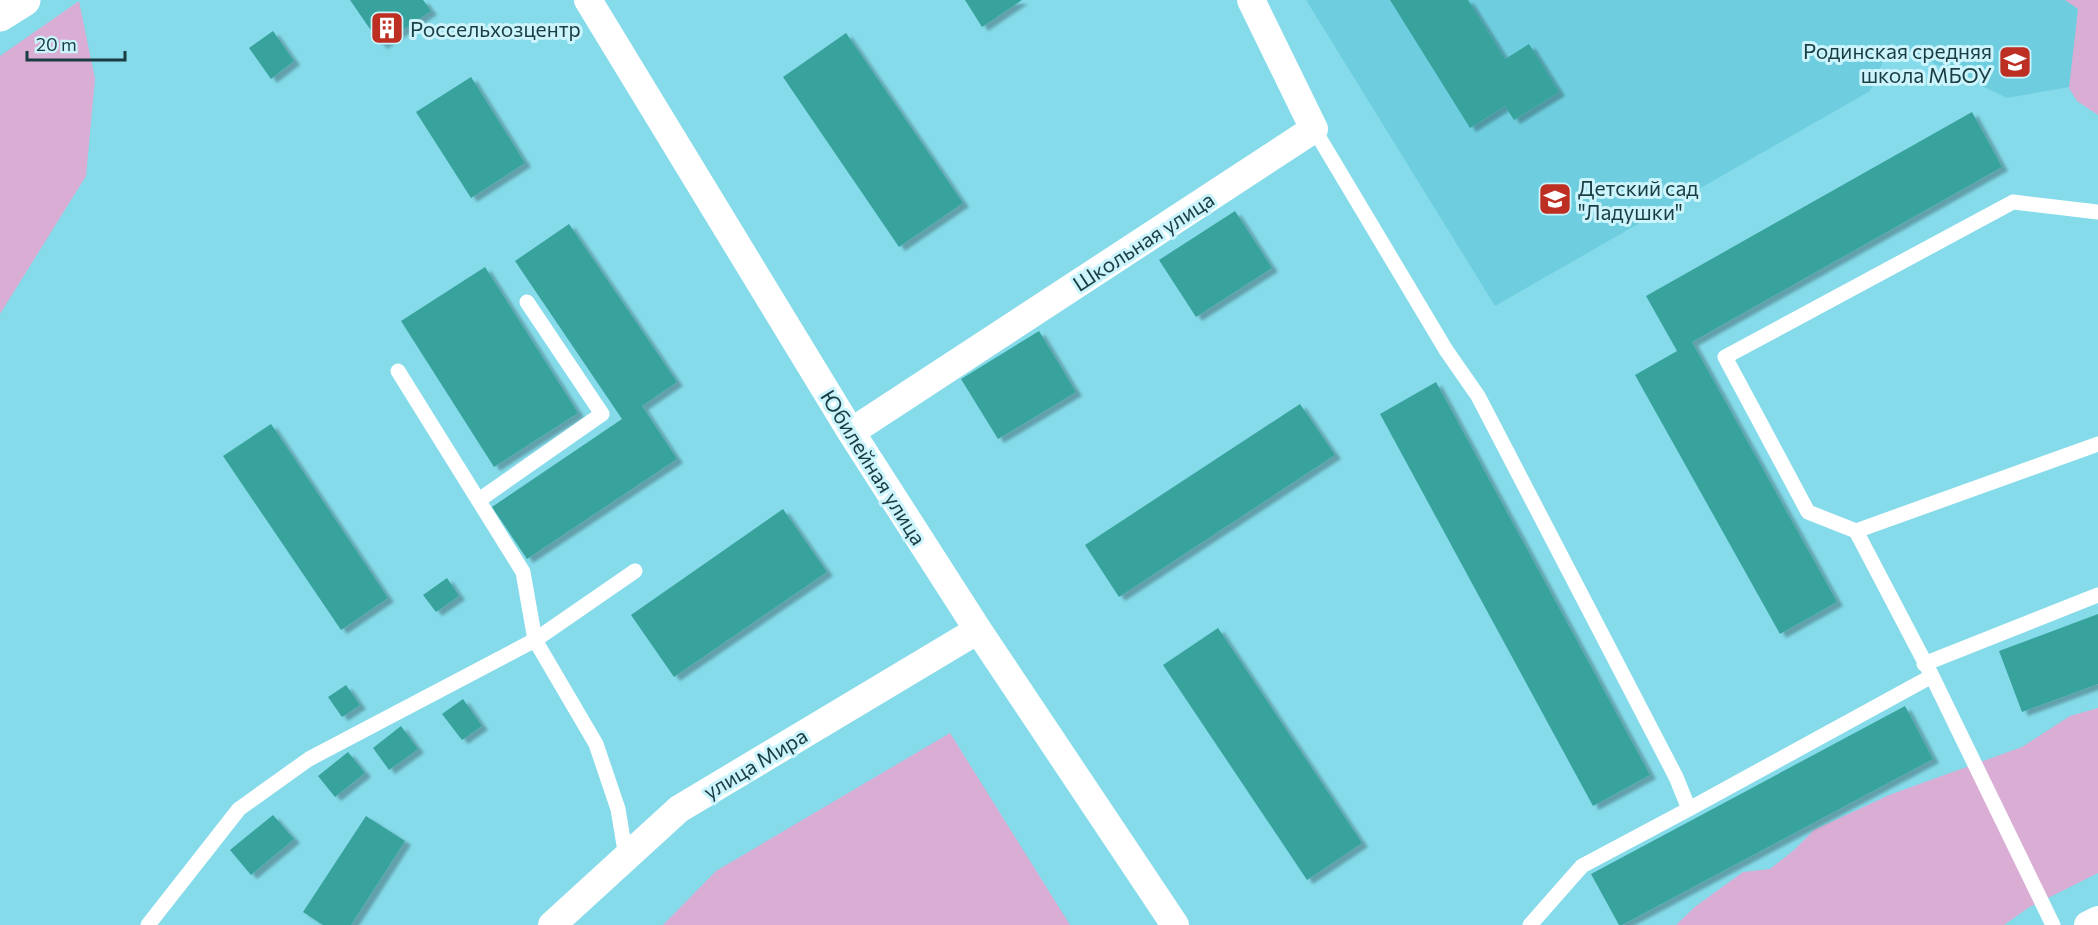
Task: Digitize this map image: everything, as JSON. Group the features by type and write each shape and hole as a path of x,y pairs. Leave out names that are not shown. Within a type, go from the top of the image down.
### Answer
{"street":[{"path":"0,15 24,0"},
{"name":"Юбилейная улица","path":"588,0 851,432 978,630 1175,925"},
{"path":"1251,0 1314,129"},
{"name":"Школьная улица","path":"851,432 1314,129"},
{"name":"улица Мира","path":"552,925 679,808 978,630"},
{"path":"2088,925 2098,920"}],"lane":[{"path":"1314,129 1446,350 1478,396 1676,777 1689,809"},
{"path":"2053,925 1928,670 1856,531 1809,512 1725,357 2013,202 2098,212"},
{"path":"478,500 602,414 527,302"},
{"path":"398,371 524,572 535,640 596,744 618,809 626,857"},
{"path":"1856,531 2098,444"},
{"path":"148,925 239,809 309,759 535,640 635,571"},
{"path":"1530,925 1582,866 1689,809 1928,670 2098,595"}],"shaded area":[{"name":"Детский сад \"Ладушки\"","path":"1306,0 2098,0 2098,82 2007,98 1891,43 1870,91 1495,306"},
{"path":"2065,0 2098,0 2098,115 2077,101 2069,88 2078,9"},
{"path":"79,1 95,79 86,176 0,314 0,56"},
{"path":"2098,708 2098,873 2028,908 2004,925 1676,925 1696,906 1743,872 1770,869 1814,830 1889,795 2022,747 2070,716"},
{"path":"950,733 1070,925 663,925 716,871"}],"building":[{"name":"Россельхозцентр","path":"350,0 423,0 431,11 381,45"},
{"path":"965,0 1022,0 982,27"},
{"path":"1390,0 1468,0 1505,59 1529,44 1559,92 1514,120 1505,106 1470,128"},
{"path":"273,31 294,61 271,79 249,48"},
{"path":"846,33 963,203 899,247 783,77"},
{"path":"471,77 525,163 471,198 416,112"},
{"path":"1972,112 2002,167 1692,342 1837,602 1780,634 1635,375 1677,351 1646,296"},
{"path":"1235,211 1272,268 1196,317 1159,260"},
{"path":"569,224 677,382 642,406 677,459 527,559 492,507 622,419 515,261"},
{"path":"485,267 578,413 494,467 401,321"},
{"path":"1039,331 1076,392 998,439 961,379"},
{"path":"1436,382 1650,775 1593,806 1380,414"},
{"path":"1300,404 1335,455 1119,597 1085,545"},
{"path":"271,424 388,598 341,630 223,456"},
{"path":"783,509 827,572 674,677 631,615"},
{"path":"447,578 459,596 436,612 423,595"},
{"path":"2098,614 2098,684 2022,712 1999,651"},
{"path":"1218,628 1362,843 1307,880 1163,665"},
{"path":"346,685 360,705 342,717 328,697"},
{"path":"463,699 482,726 462,740 442,714"},
{"path":"1905,706 1933,759 1619,925 1591,874"},
{"path":"401,726 418,749 389,770 373,748"},
{"path":"348,752 365,773 335,797 318,776"},
{"path":"273,815 294,839 251,875 230,850"},
{"path":"366,816 405,841 351,925 323,925 303,912"}],"place":[{"name":"Россельхозцентр","path":"387,28"},
{"name":"Родинская средняя школа МБОУ","path":"2015,62"},
{"name":"Детский сад \"Ладушки\"","path":"1555,199"}]}
